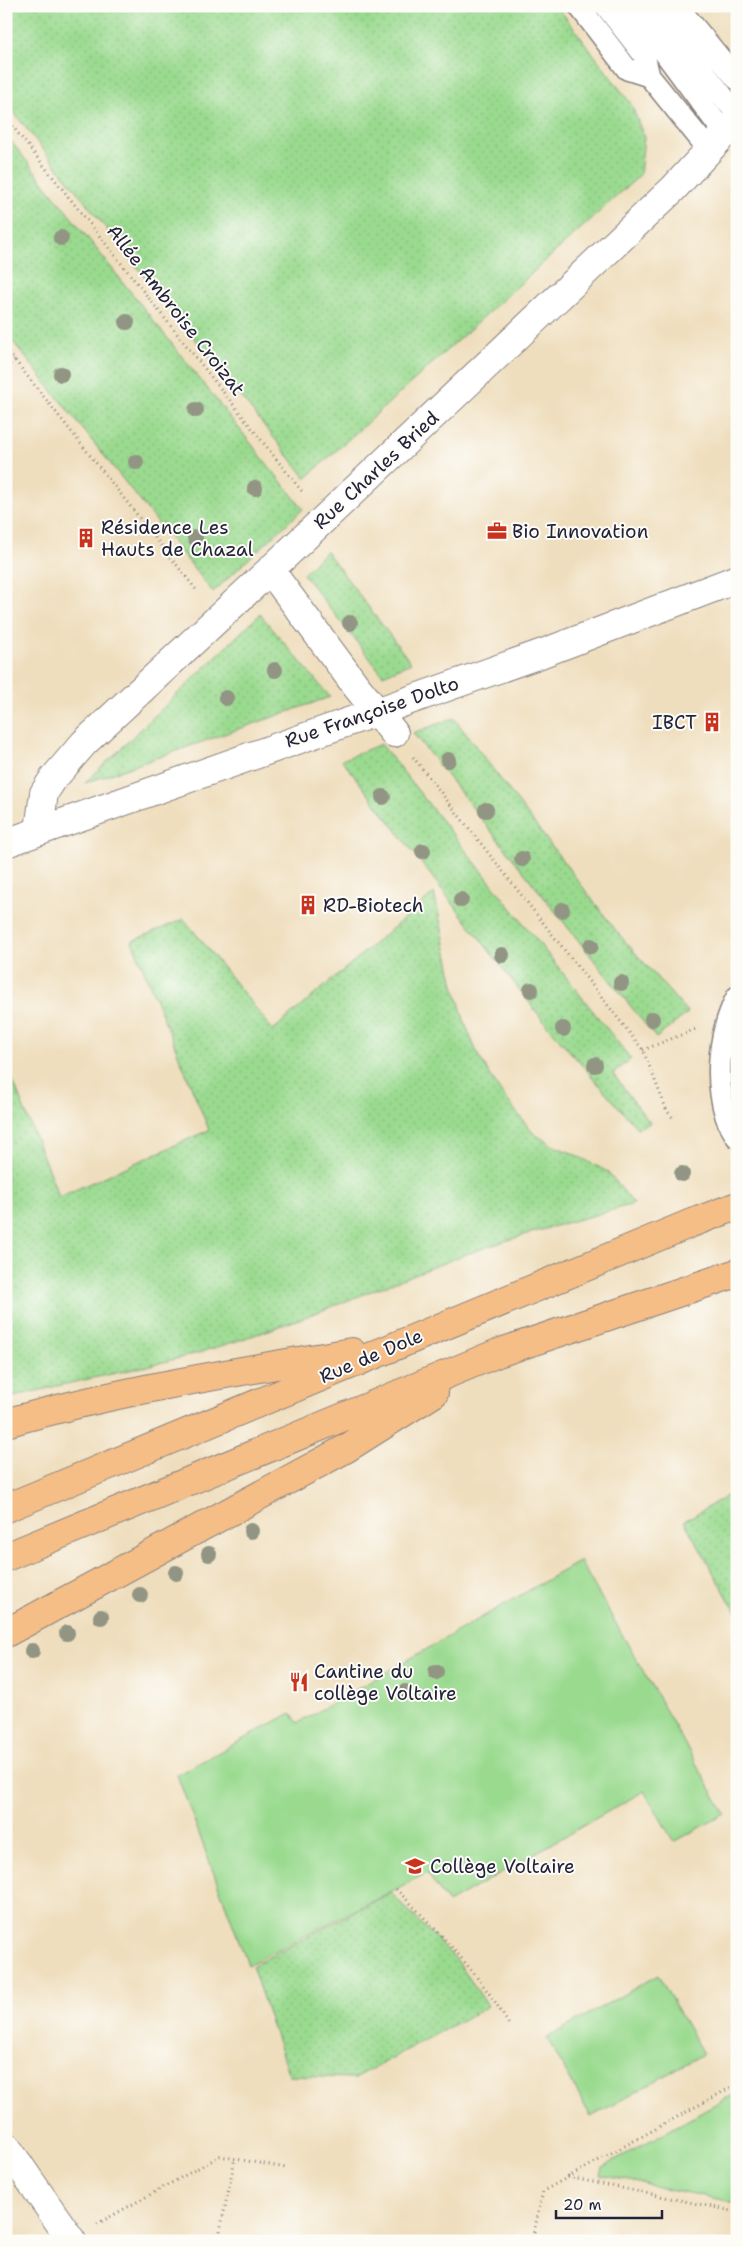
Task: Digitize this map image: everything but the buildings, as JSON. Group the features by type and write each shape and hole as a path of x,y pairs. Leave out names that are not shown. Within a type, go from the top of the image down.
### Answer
{"main road":[{"name":"Rue de Dole","path":"6,1508 688,1224 737,1206"},
{"path":"6,1557 498,1353 733,1274"},
{"path":"6,1423 51,1410 185,1380 398,1344"},
{"path":"6,1633 347,1448 498,1353"}],"street":[{"name":"Rue Charles Bried","path":"39,830 44,793 52,779 84,743 324,520 672,189 727,130"},
{"path":"270,570 394,733"},
{"name":"Rue Françoise Dolto","path":"6,843 543,652 737,579"},
{"path":"6,2146 71,2240"}],"lane":[{"path":"578,6 627,69 649,76 727,130"},
{"path":"606,6 644,55 649,76"},
{"path":"630,6 727,130"},
{"path":"652,6 727,130"},
{"path":"677,6 737,79"},
{"path":"737,997 728,1014 718,1069 726,1116 737,1137"}],"path":[{"name":"Allée Ambroise Croizat","path":"6,118 324,520"},
{"path":"6,349 218,618"},
{"path":"6,367 15,360"},
{"path":"394,733 643,1050 667,1110 673,1118"},
{"path":"643,1050 700,1027"},
{"path":"396,1889 473,1974 497,2004 509,2025"},
{"path":"533,2237 543,2191 737,2084"},
{"path":"71,2240 220,2156 286,2168"},
{"path":"218,2241 235,2158"},
{"path":"568,2177 737,2212"}],"green space":[{"path":"14,6 557,6 631,104 644,137 640,175 306,478 6,103 6,12"},
{"path":"6,135 303,509 213,592 6,333"},
{"path":"326,551 411,663 383,675 303,574"},
{"path":"260,614 330,697 85,783"},
{"path":"454,718 617,932 688,1013 656,1038 413,733"},
{"path":"381,744 631,1059 613,1074 650,1123 637,1128 545,1023 342,760"},
{"path":"434,893 454,985 466,1026 478,1055 500,1091 533,1133 554,1146 572,1153 608,1172 634,1204 548,1228 464,1255 305,1317 208,1350 6,1399 6,1063 59,1197 209,1130 132,941 184,919 273,1030"},
{"path":"737,1490 737,1614 684,1521"},
{"path":"580,1561 725,1814 674,1842 644,1791 448,1903 427,1873 248,1965 177,1775 291,1713 298,1723"},
{"path":"391,1893 456,1959 488,2006 355,2078 289,2076 252,1966"},
{"path":"658,1975 703,2054 591,2117 547,2038"},
{"path":"737,2093 737,2203 600,2175 602,2167"}],"place":[{"name":"Bio Innovation","path":"497,531"},
{"name":"Résidence Les Hauts de Chazal","path":"86,538"},
{"name":"IBCT","path":"712,722"},
{"name":"RD-Biotech","path":"308,905"},
{"name":"Cantine du collège Voltaire","path":"299,1682"},
{"name":"Collège Voltaire","path":"415,1866"}]}
